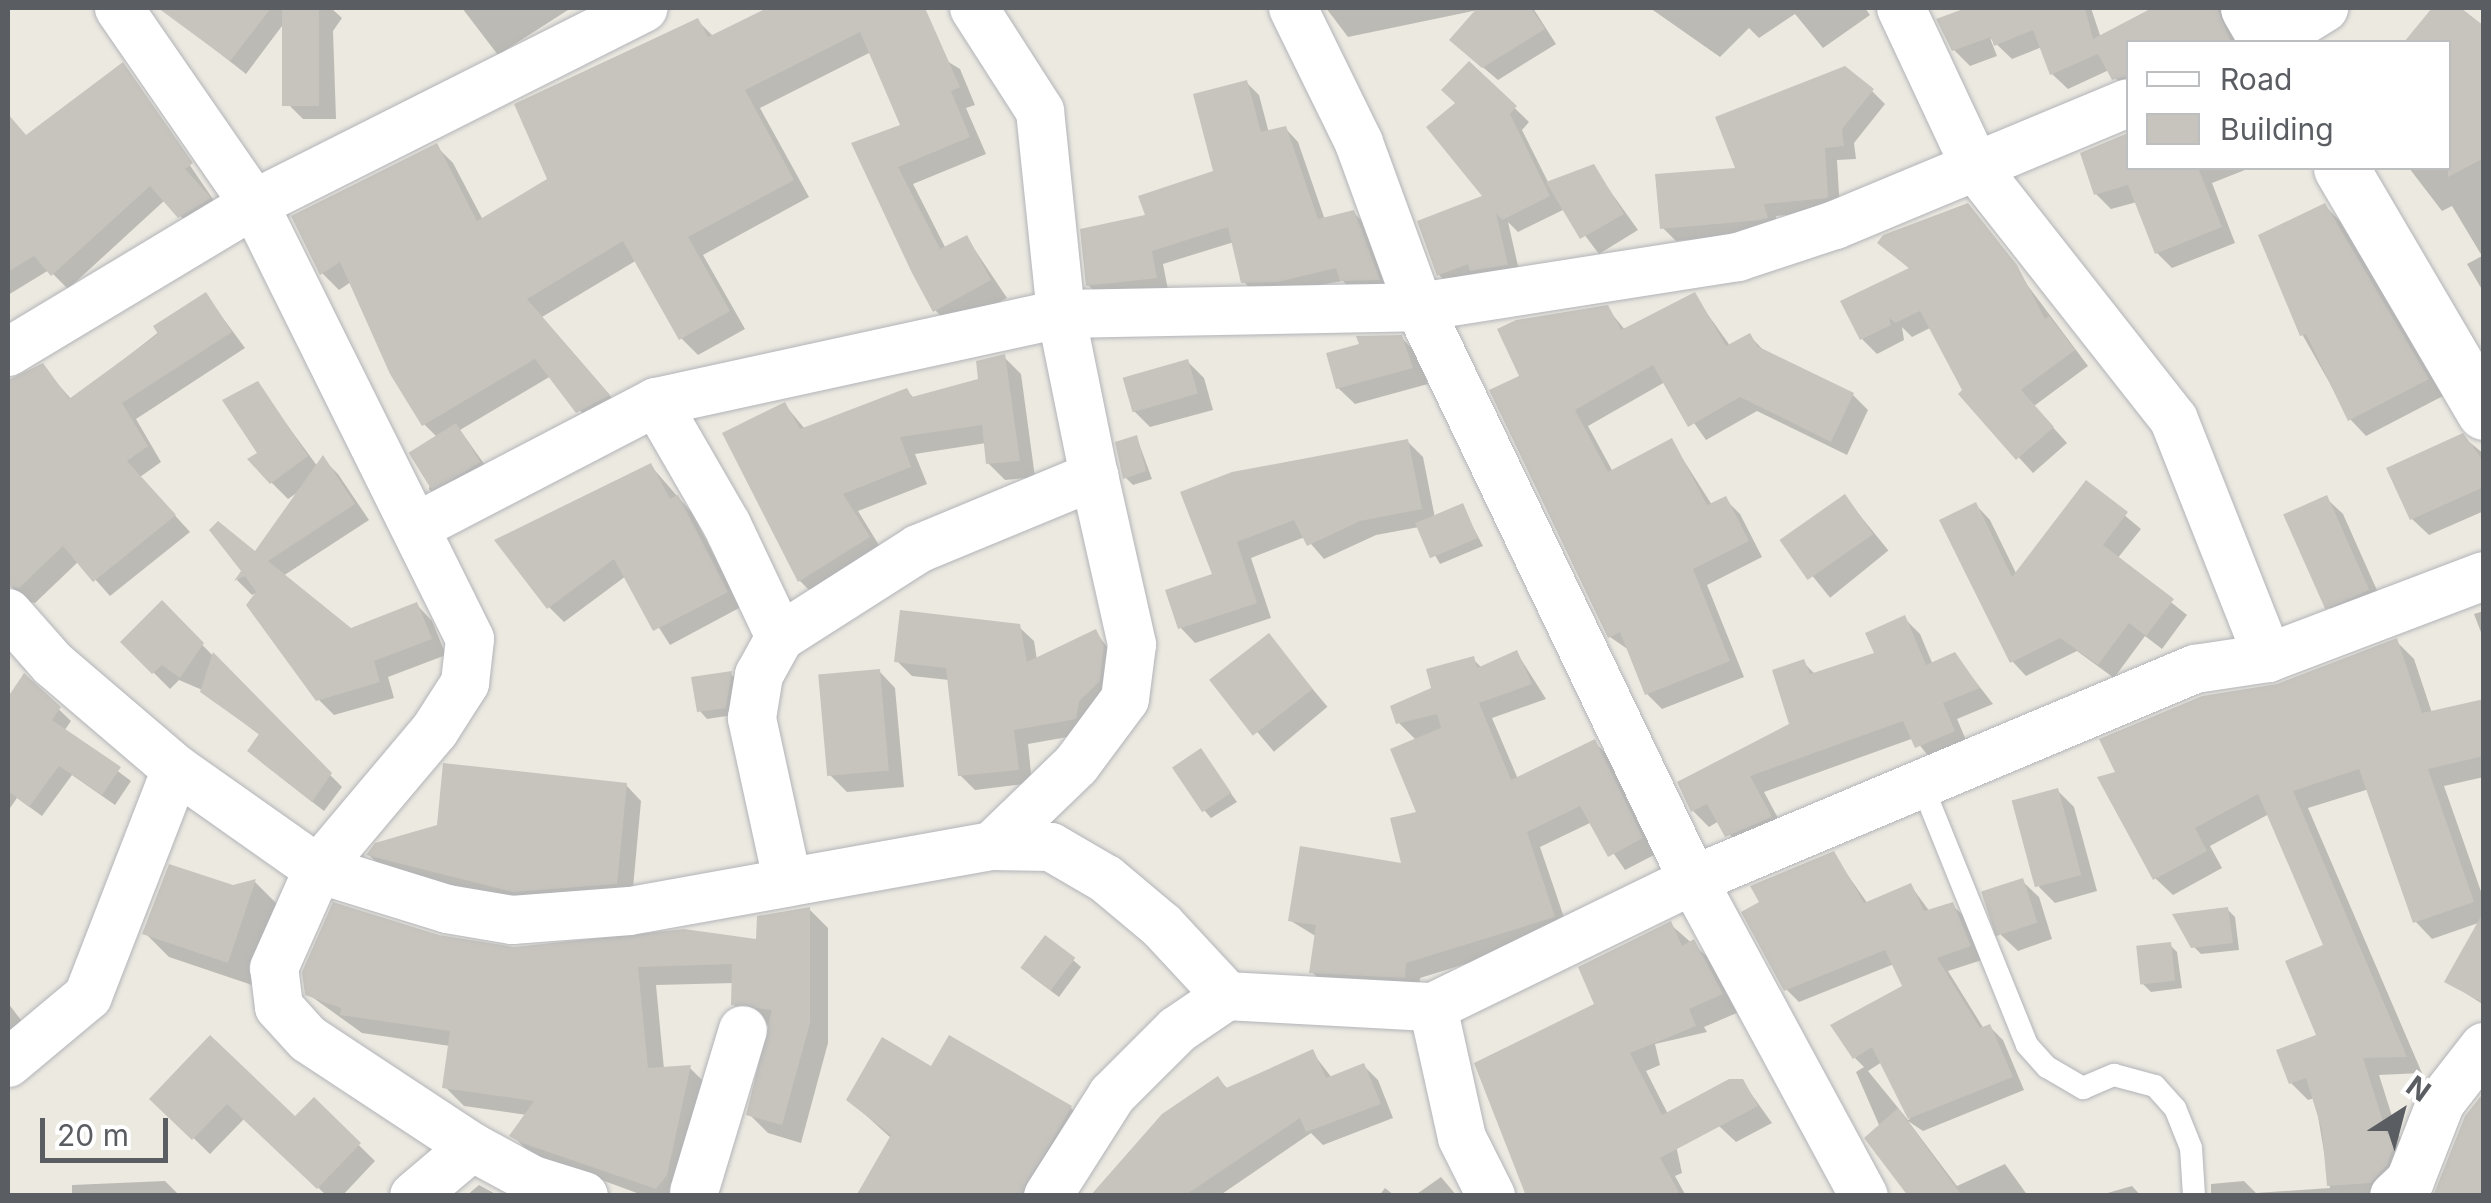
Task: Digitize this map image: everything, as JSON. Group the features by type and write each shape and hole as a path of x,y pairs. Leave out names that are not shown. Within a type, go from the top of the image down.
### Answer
{"street":[{"path":"119,8 254,204 470,639 465,683 435,730 318,869 274,968 279,1007 308,1039 472,1147 533,1180 584,1196"},
{"path":"8,352 254,204 644,8"},
{"path":"974,8 1040,111 1062,314 1132,644 1125,699 1076,765 992,846"},
{"path":"1293,8 1359,143 1419,307 1693,880 1864,1196"},
{"path":"1901,8 1976,168 2174,420 2268,658"},
{"path":"2248,8 2268,40"},
{"path":"2272,40 2324,8"},
{"path":"416,527 656,402 1062,314 1419,307 1738,257 1976,168 2126,104"},
{"path":"2342,170 2484,412"},
{"path":"656,402 727,524 780,636"},
{"path":"786,879 752,718 758,675 780,636 918,549 1094,476"},
{"path":"1048,1196 1112,1095 1177,1030 1226,996 1432,1006 1693,880 2195,668 2268,658 2484,576"},
{"path":"8,612 53,664 176,768 318,869 446,910 512,920 630,911 786,879 992,846 1051,847 1106,879 1226,996"},
{"path":"8,1063 88,996 176,768"},
{"path":"1432,1006 1462,1138 1492,1196"},
{"path":"691,1194 742,1030"},
{"path":"2394,1196 2410,1180 2442,1102 2484,1047"},
{"path":"414,1196 472,1147"}],"lane":[{"path":"1922,785 2027,1045 2047,1066 2083,1088 2114,1075 2155,1086 2175,1108 2190,1148 2194,1196"}],"building":[{"path":"158,8 271,8 230,61"},
{"path":"282,8 319,8 319,106 282,106"},
{"path":"767,8 925,8 960,87 951,91 970,137 898,167 940,249 967,235 991,280 933,312 912,273 851,143 900,125 860,32 745,90 794,180 688,237 730,311 679,340 623,241 527,299 610,395 576,413 535,359 422,426 390,374 340,262 320,275 291,216 437,143 477,221 547,179 514,104 698,18 708,37"},
{"path":"1477,8 1531,8 1545,29 1482,68 1449,40"},
{"path":"1966,8 2085,8 2093,39 2152,8 2217,8 2230,40 2126,40 2126,76 2112,80 2098,54 2050,75 2033,30 1994,46 1991,37 1952,51 1936,19"},
{"path":"2432,8 2461,8 2484,26 2484,158 2448,177 2451,40 2406,40"},
{"path":"1469,61 1517,106 1510,114 1550,196 1502,220 1496,213 1508,265 1470,271 1468,264 1437,276 1417,221 1482,196 1426,127 1455,103 1441,90"},
{"path":"123,62 193,163 185,169 211,198 178,218 150,186 51,276 34,256 8,272 8,114 26,135"},
{"path":"1845,66 1874,89 1842,129 1844,146 1825,148 1828,198 1764,204 1768,218 1761,220 1660,229 1655,174 1735,168 1715,117"},
{"path":"1247,80 1261,132 1286,126 1318,219 1354,210 1380,280 1340,281 1336,268 1277,282 1241,283 1228,227 1152,251 1157,278 1086,286 1080,229 1145,215 1138,196 1213,171 1193,94"},
{"path":"2126,134 2126,170 2199,170 2222,227 2155,254 2128,185 2094,195 2080,153"},
{"path":"1594,164 1624,214 1580,239 1546,182"},
{"path":"1968,203 2017,265 2045,319 2049,316 2075,350 2021,390 2054,427 2016,460 1958,394 1962,390 1920,311 1895,323 1889,317 1891,325 1860,340 1840,301 1909,268 1877,243 1883,235"},
{"path":"2325,203 2429,379 2348,421 2306,334 2300,336 2258,235"},
{"path":"206,292 232,332 122,403 148,446 127,461 176,515 93,582 63,546 19,588 8,586 8,380 43,363 69,399 158,334 153,326"},
{"path":"1695,292 1726,346 1750,333 1757,346 1854,393 1831,442 1740,397 1688,427 1653,365 1575,410 1608,472 1672,438 1707,505 1726,496 1749,541 1693,569 1730,661 1645,695 1620,632 1608,638 1489,390 1519,376 1497,329 1516,320 1608,305 1621,330"},
{"path":"1402,335 1413,368 1336,389 1326,353 1359,344 1356,336"},
{"path":"1005,354 1020,461 986,464 982,425 900,437 911,467 843,494 870,537 798,582 722,433 785,402 800,429 907,388 912,397 978,379 976,361"},
{"path":"1188,359 1198,394 1133,412 1123,378"},
{"path":"258,381 308,456 270,484 247,459 257,453 222,400"},
{"path":"456,423 480,462 433,492 409,453"},
{"path":"2463,433 2484,462 2484,487 2410,520 2386,468"},
{"path":"1137,435 1146,471 1123,479 1115,442"},
{"path":"1408,439 1422,509 1360,521 1307,546 1294,520 1237,542 1257,603 1178,629 1165,590 1212,574 1180,492 1232,472"},
{"path":"323,455 355,504 268,561 351,628 417,602 432,639 374,661 380,682 316,701 246,605 256,592 245,576 234,581 241,571 209,530 218,521 255,551"},
{"path":"651,463 670,499 678,495 728,592 653,631 614,559 547,609 494,540"},
{"path":"2086,480 2128,512 2103,545 2174,599 2146,636 2129,623 2098,665 2060,638 2010,663 1939,520 1976,502 2012,577"},
{"path":"1845,494 1873,534 1808,580 1779,540"},
{"path":"2327,495 2369,590 2325,610 2283,515"},
{"path":"1463,503 1478,538 1430,558 1415,523"},
{"path":"162,600 204,643 180,678 162,665 152,674 120,642"},
{"path":"900,610 1020,624 1027,662 1096,629 1104,646 1100,681 1079,701 1076,719 1014,730 1019,770 958,776 946,668 894,662"},
{"path":"1905,615 1926,665 1955,652 1980,688 1943,703 1955,731 1915,748 1903,721 1750,776 1772,817 1725,837 1707,804 1691,812 1677,782 1789,724 1772,670 1804,659 1810,674 1874,653 1865,633"},
{"path":"1269,633 1313,689 1253,736 1209,680"},
{"path":"2397,638 2422,713 2484,699 2484,756 2428,769 2474,902 2413,923 2359,769 2293,791 2407,1057 2363,1058 2387,1134 2399,1133 2387,1165 2370,1183 2327,1186 2322,1130 2306,1078 2289,1084 2276,1050 2316,1035 2285,961 2323,945 2258,794 2195,828 2207,851 2153,880 2097,777 2115,772 2099,739 2202,696 2277,684"},
{"path":"1517,650 1532,684 1479,703 1511,780 1595,739 1643,838 1608,857 1580,806 1527,832 1555,917 1406,963 1405,978 1309,973 1316,925 1288,921 1300,846 1401,863 1390,818 1416,812 1390,749 1441,728 1437,714 1396,724 1390,706 1431,688 1426,669 1474,656 1477,668"},
{"path":"213,652 332,773 312,802 247,751 259,734 200,692"},
{"path":"880,669 889,771 827,776 818,674"},
{"path":"732,671 726,708 697,712 691,677"},
{"path":"24,673 61,707 52,720 121,767 102,795 59,766 29,807 8,791 8,697"},
{"path":"1201,748 1231,793 1202,812 1172,768"},
{"path":"443,763 627,783 617,884 513,892 366,855 375,843 437,825"},
{"path":"2058,788 2081,875 2035,887 2012,800"},
{"path":"1834,851 1864,903 1911,883 1924,911 1953,902 1971,946 1937,958 1980,1028 1990,1024 2013,1077 1908,1119 1872,1047 1853,1059 1830,1025 1902,986 1885,950 1784,991 1741,912 1759,902 1750,886"},
{"path":"169,864 233,885 256,879 228,963 142,934"},
{"path":"2023,878 2038,923 1996,936 1981,892"},
{"path":"333,902 439,935 514,947 684,929 756,939 757,916 810,907 810,1023 782,1125 746,1115 772,1010 731,1005 732,964 638,967 648,1068 691,1065 667,1175 656,1189 522,1143 509,1136 534,1101 442,1088 450,1031 340,1015 341,1008 305,995 302,972"},
{"path":"2228,907 2233,943 2191,948 2172,914"},
{"path":"2484,911 2484,1003 2444,982"},
{"path":"1671,921 1682,946 1694,939 1723,994 1689,1009 1696,1026 1630,1053 1662,1115 1729,1079 1743,1079 1758,1106 1660,1158 1681,1196 1526,1196 1474,1063 1594,1004 1578,967"},
{"path":"1045,935 1075,958 1051,991 1020,968"},
{"path":"2171,942 2175,981 2140,984 2136,946"},
{"path":"210,1035 295,1116 314,1097 361,1143 317,1189 227,1104 192,1140 149,1099"},
{"path":"949,1035 1072,1106 1021,1196 856,1196 891,1135 846,1100 882,1037 931,1066"},
{"path":"1313,1049 1326,1078 1364,1063 1381,1104 1306,1132 1300,1118 1184,1196 1090,1196 1162,1114 1218,1076 1226,1088"},
{"path":"2484,1092 2484,1196 2433,1196 2465,1116"},
{"path":"1898,1108 1962,1196 1908,1196 1864,1138"}]}
